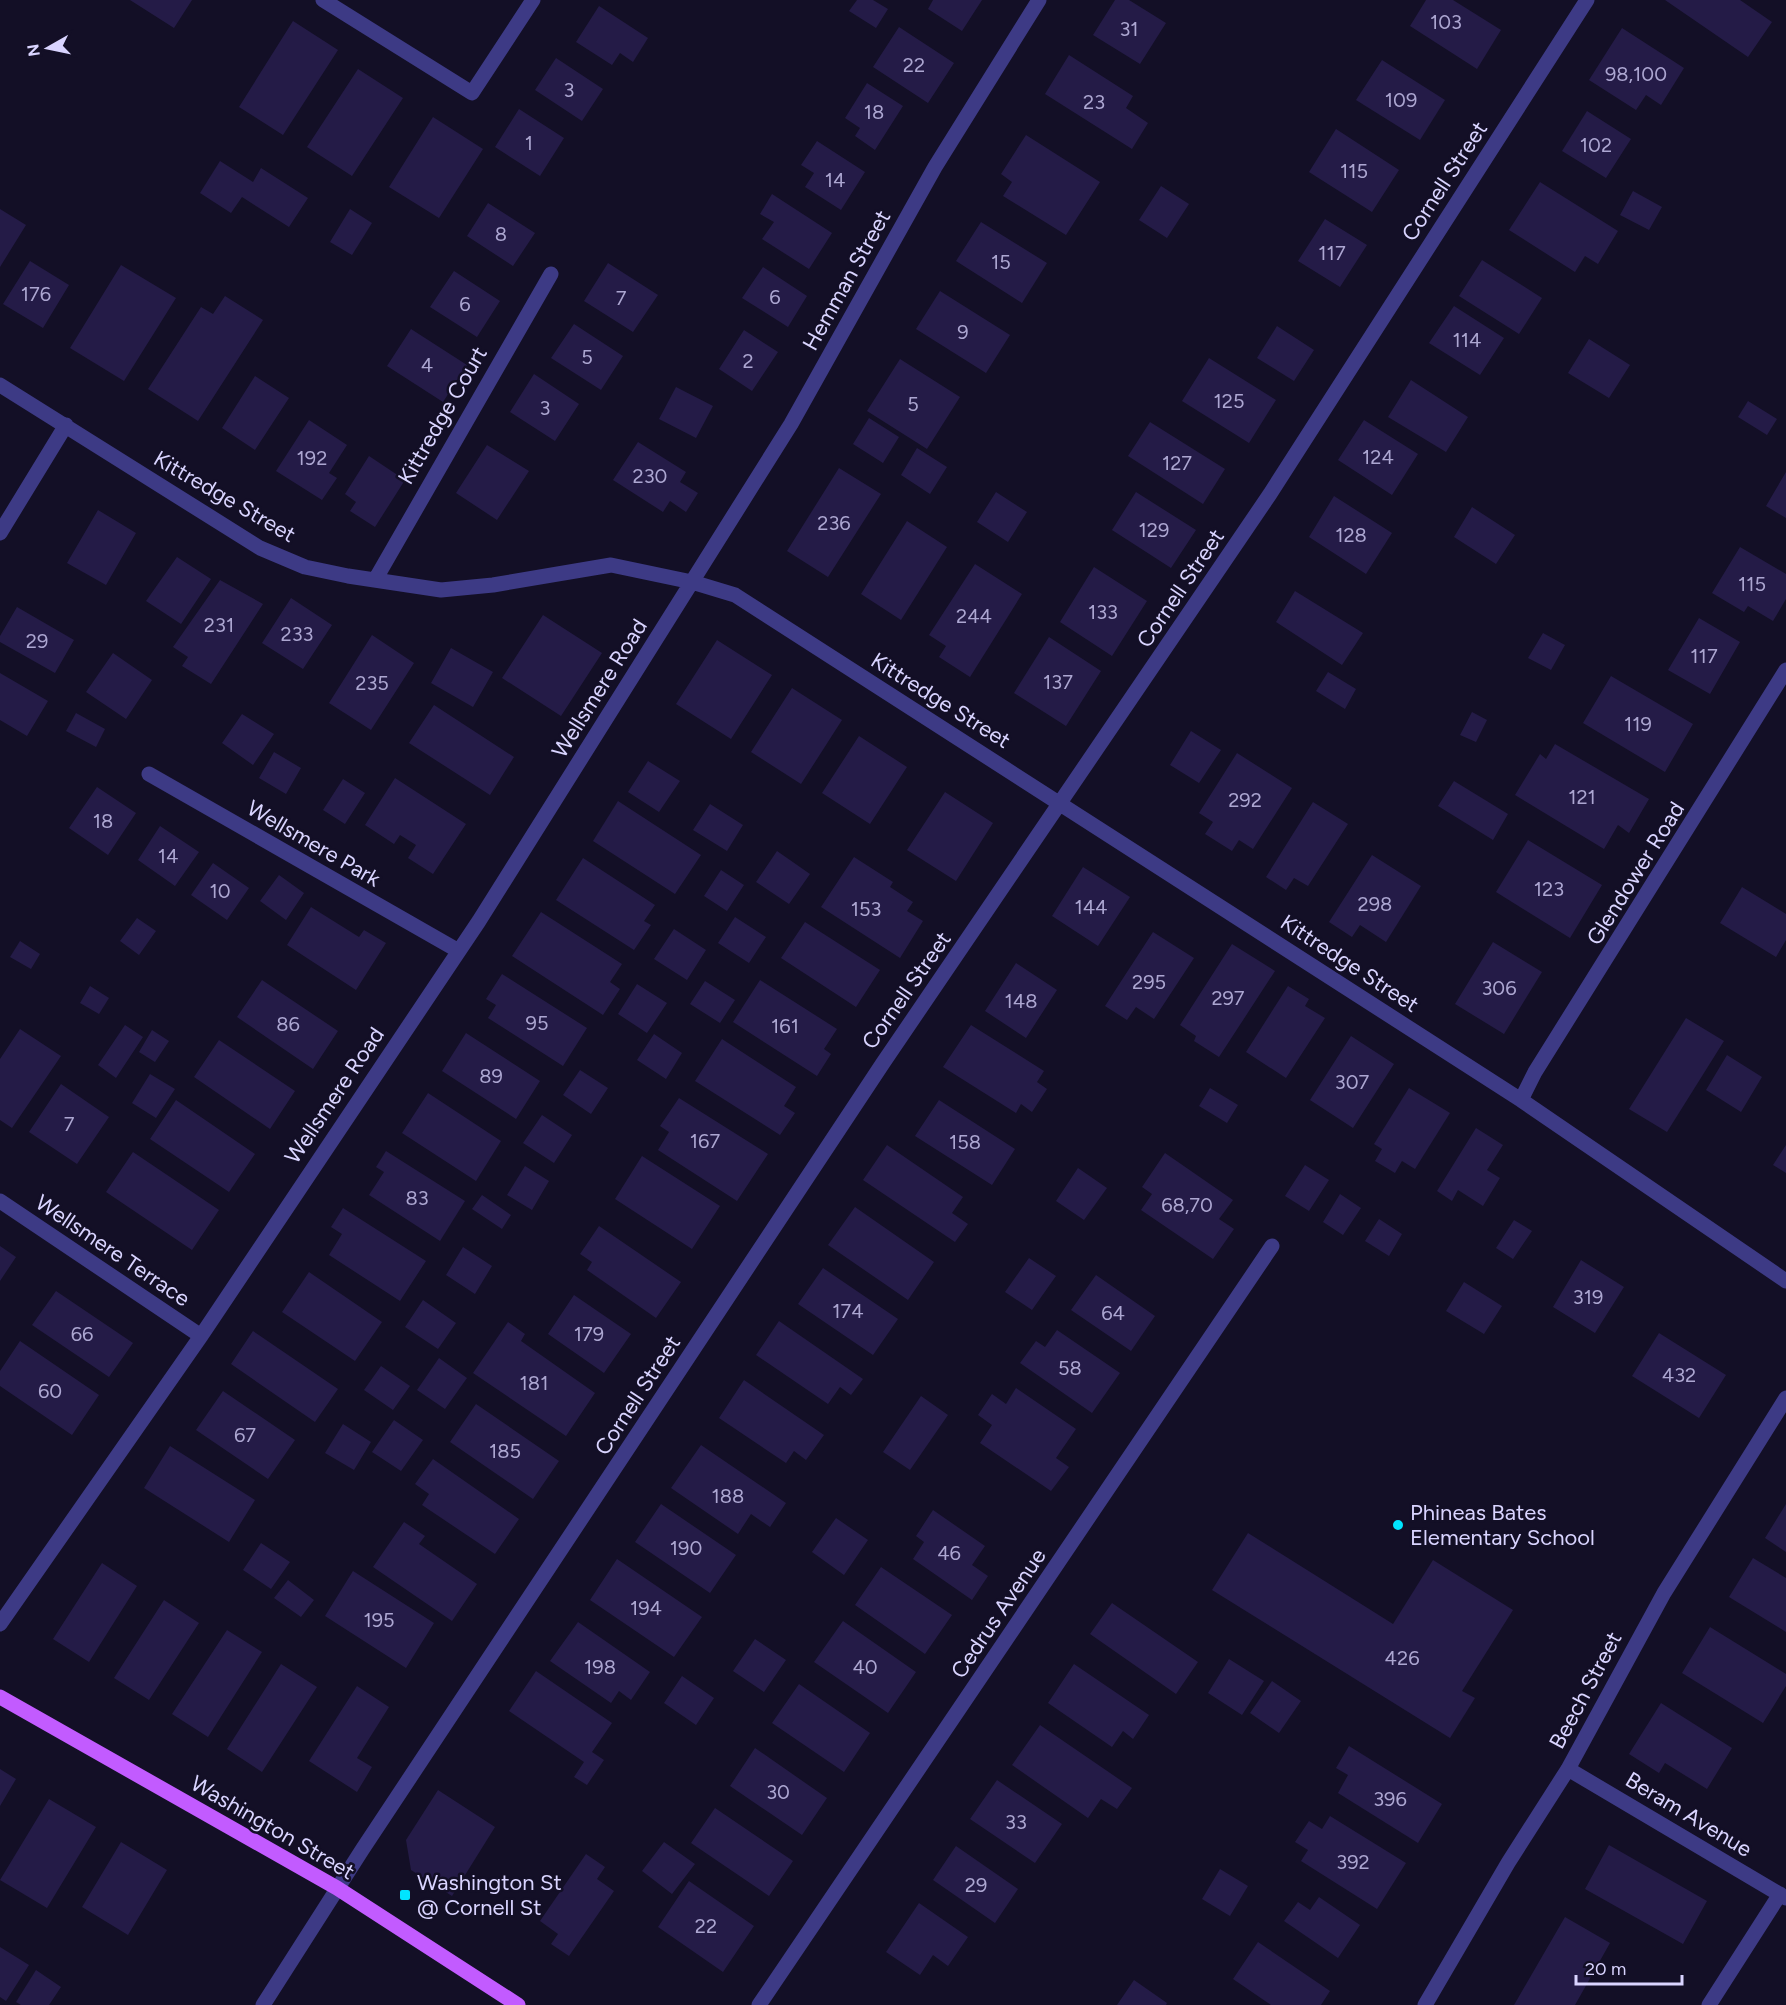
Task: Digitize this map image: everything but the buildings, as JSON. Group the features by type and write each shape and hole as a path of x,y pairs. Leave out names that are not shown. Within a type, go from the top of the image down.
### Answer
{"main road":[{"name":"Washington Street","path":"0,1698 337,1888 518,2005"}],"street":[{"path":"323,0 472,93 533,0"},
{"name":"Hemman Street","path":"692,582 790,424 935,167 1039,0"},
{"name":"Cornell Street","path":"263,2005 337,1888 883,1063 1270,494 1587,0"},
{"name":"Kittredge Court","path":"375,580 551,274"},
{"name":"Kittredge Street","path":"0,385 260,548 305,567 441,590 493,585 611,565 692,582 735,595 1521,1100 1786,1281"},
{"path":"0,533 66,425"},
{"name":"Wellsmere Road","path":"0,1624 201,1336 479,921 692,582"},
{"name":"Glendower Road","path":"1521,1100 1786,670"},
{"name":"Wellsmere Park","path":"149,774 457,951"},
{"name":"Wellsmere Terrace","path":"0,1201 201,1336"},
{"name":"Cedrus Avenue","path":"759,2005 1272,1246"},
{"name":"Beech Street","path":"1425,2005 1508,1863 1568,1769 1664,1593 1786,1398"},
{"name":"Beram Avenue","path":"1568,1769 1783,1896"},
{"path":"1708,2005 1783,1896"}],"place":[{"name":"Phineas Bates Elementary School","path":"1398,1525"},
{"name":"Washington St @ Cornell St","path":"405,1895"}]}
